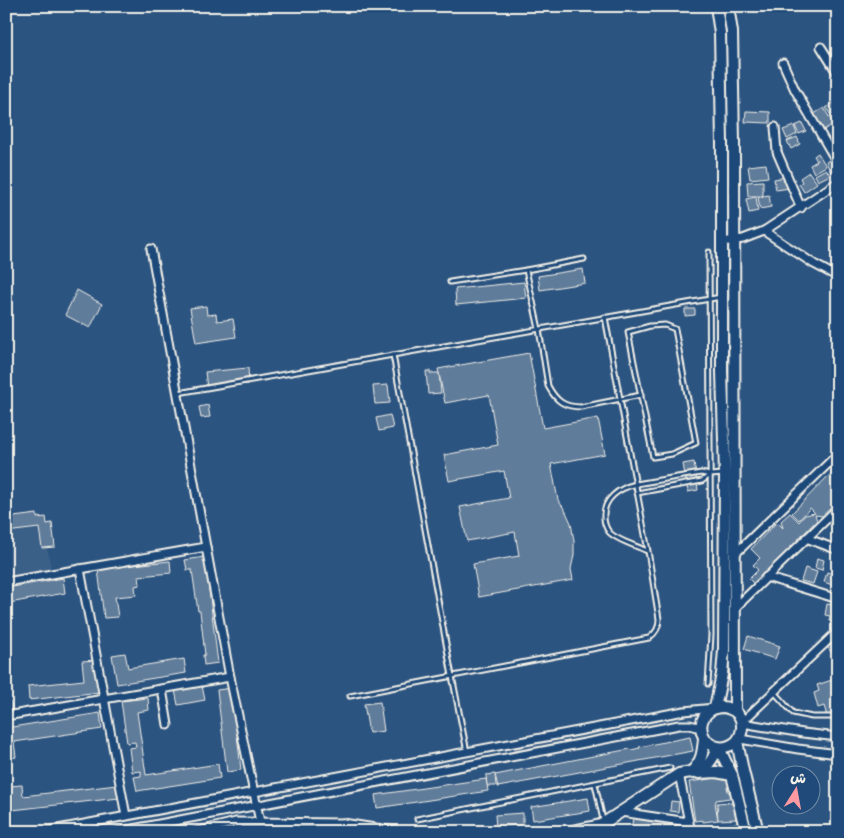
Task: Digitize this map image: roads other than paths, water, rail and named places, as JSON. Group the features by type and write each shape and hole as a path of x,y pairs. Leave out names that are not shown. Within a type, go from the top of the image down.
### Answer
{"main road":[{"path":"714,708 722,674 724,650 733,296 728,242 720,33 716,6"},
{"path":"728,6 732,32 734,143 728,242 722,296 734,555 734,711"},
{"path":"722,296 733,296"},
{"path":"692,773 701,759 702,723 706,714 714,708 725,707 734,711 740,718 742,734 729,747 718,748"},
{"path":"703,733 708,742 718,748 732,775 746,832"},
{"path":"738,740 743,771 758,832"},
{"path":"692,773 708,765 714,758 718,748"},
{"path":"590,832 679,774 716,772 732,775"}],"street":[{"path":"821,47 838,74"},
{"path":"783,63 795,90 838,164"},
{"path":"775,127 777,152 801,208"},
{"path":"728,242 754,236 764,231 838,182"},
{"path":"764,231 814,264 838,277"},
{"path":"151,249 230,677 260,822"},
{"path":"734,555 838,454"},
{"path":"734,608 838,508"},
{"path":"806,538 838,550"},
{"path":"6,582 206,547"},
{"path":"80,569 126,816"},
{"path":"766,577 838,599"},
{"path":"742,723 838,631"},
{"path":"6,704 7,716 230,677"},
{"path":"162,689 168,726"},
{"path":"42,832 684,711 714,708"},
{"path":"742,723 838,737"},
{"path":"117,832 679,725 690,725 703,733"},
{"path":"738,740 838,754"},
{"path":"679,774 691,832"},
{"path":"620,812 688,822"},
{"path":"236,822 240,832"},
{"path":"195,832 236,822 343,823 401,832"},
{"path":"287,822 291,832"},
{"path":"343,823 346,832"},
{"path":"561,832 604,823"}],"lane":[{"path":"708,684 711,635 709,252"},
{"path":"450,282 584,259"},
{"path":"526,270 539,329 548,386 552,394 562,403 571,407 581,407 641,395"},
{"path":"178,393 722,296"},
{"path":"350,696 649,638 657,631 659,624 648,551 606,317"},
{"path":"665,325 675,329 696,443 672,454 654,457 641,395 628,332 650,326 665,325"},
{"path":"393,355 467,752"},
{"path":"648,551 609,532 605,525 604,516 605,506 610,498 619,490 636,484 701,473 710,475 730,473"},
{"path":"637,493 702,481 710,475"},
{"path":"774,691 793,713 812,717 838,717"},
{"path":"417,818 670,768"},
{"path":"595,784 604,823"}]}
